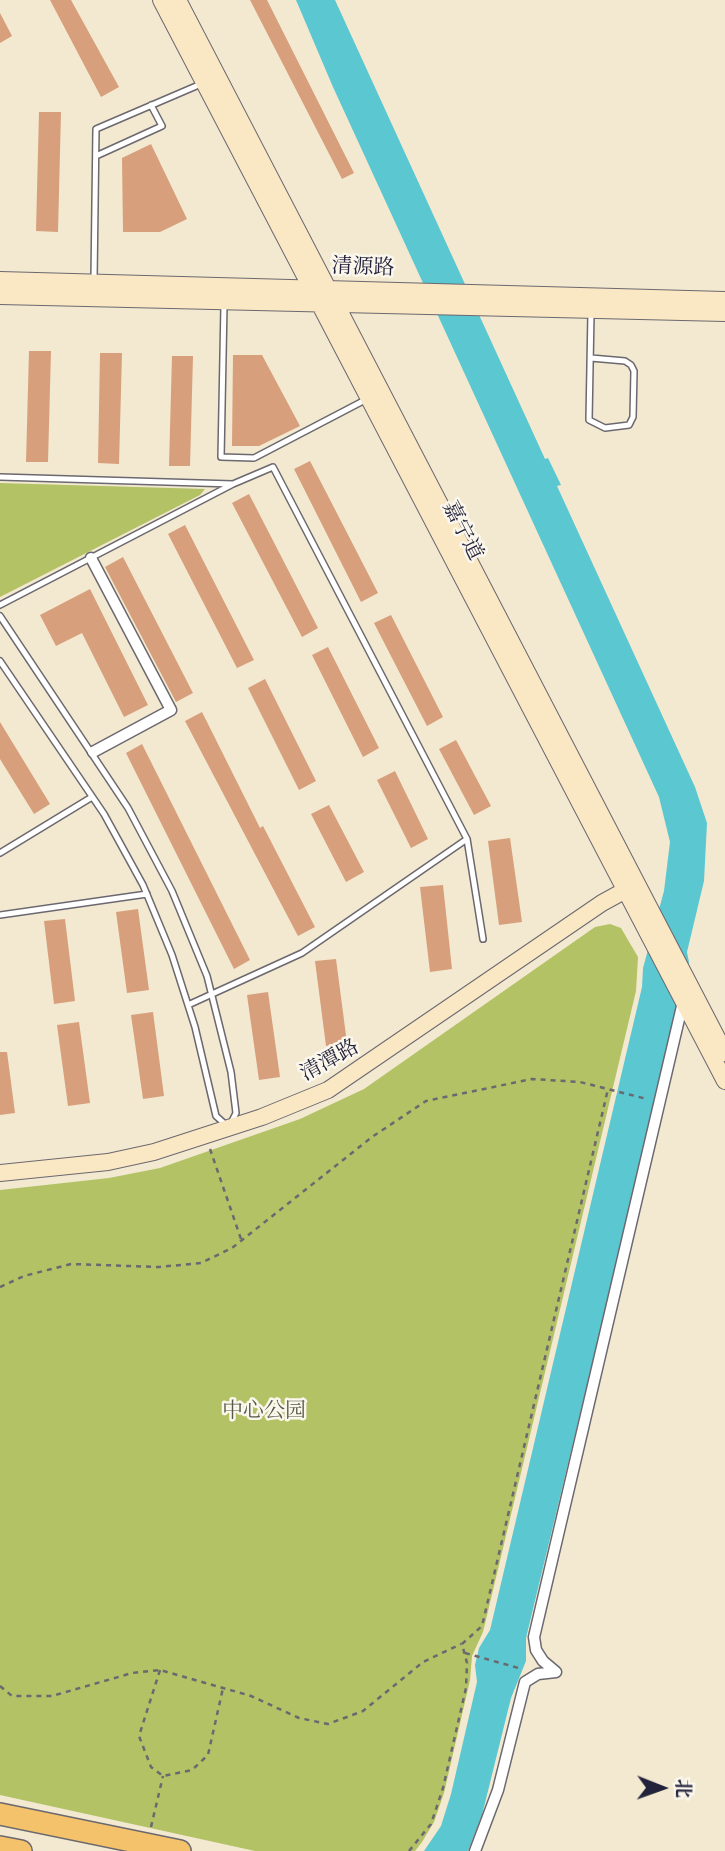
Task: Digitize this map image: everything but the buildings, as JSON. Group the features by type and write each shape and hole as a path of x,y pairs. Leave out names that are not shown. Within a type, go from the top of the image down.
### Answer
{"highway":[{"path":"0,1814 180,1851"},
{"path":"0,1847 21,1851"}],"main road":[{"name":"嘉宁道","path":"161,0 204,83 324,296 369,398 631,887 652,911 725,1053"},
{"name":"嘉宁道","path":"178,0 324,296 631,887 644,930 725,1082"},
{"name":"清源路","path":"0,280 94,282 418,299 725,300"},
{"name":"清源路","path":"0,296 224,302 324,296"},
{"name":"清源路","path":"489,300 592,310 725,313"},
{"name":"清潭路","path":"0,1173 108,1162 154,1152 229,1128 328,1090 631,887"}],"street":[{"path":"91,558 171,710 93,752"},
{"path":"475,1851 498,1790 526,1682 538,1674 556,1672 543,1661 536,1650 534,1637 684,1002"}],"lane":[{"path":"94,282 96,129 204,83"},
{"path":"96,156 162,126 151,105"},
{"path":"224,302 221,457 254,458 369,398"},
{"path":"591,358 625,361 631,365 634,371 633,417 629,425 605,428 589,420 592,310"},
{"path":"0,605 233,484 273,467 467,839 483,939"},
{"path":"0,477 233,484"},
{"path":"0,616 93,752 128,808 172,891 212,995 231,1072 236,1113 229,1128 216,1116 173,955 147,894 92,797 0,661"},
{"path":"0,853 92,797"},
{"path":"188,1005 302,953 467,839"},
{"path":"0,915 147,894"}],"path":[{"path":"0,1287 24,1276 71,1265 159,1267 201,1263 242,1240 372,1137 426,1101 532,1079 580,1082 660,1102"},
{"path":"0,1686 12,1696 52,1696 132,1673 160,1670 251,1696 299,1718 328,1724 363,1711 423,1662 462,1644 482,1626 608,1089"},
{"path":"206,1136 242,1240"},
{"path":"410,1851 431,1824 443,1788 466,1688 462,1644"},
{"path":"464,1653 538,1674"},
{"path":"160,1670 139,1736 151,1766 163,1776"},
{"path":"163,1776 192,1770 208,1755 223,1688"},
{"path":"147,1844 163,1776"}],"green space":[{"path":"0,483 205,489 200,495 0,597"},
{"name":"中心公园","path":"610,924 621,928 638,957 636,991 483,1632 472,1656 470,1680 444,1793 434,1822 422,1842 415,1851 255,1851 0,1795 0,1190 109,1178 160,1168 300,1119 364,1089 595,927"}],"water":[{"path":"296,0 335,0 545,459 548,458 561,485 557,486 695,787 707,823 704,881 687,952 689,962 526,1638 526,1661 511,1698 482,1815 468,1851 424,1851 441,1826 451,1794 477,1682 475,1665 479,1648 490,1630 642,987 643,968 664,891 670,842 659,797 333,87"}]}
